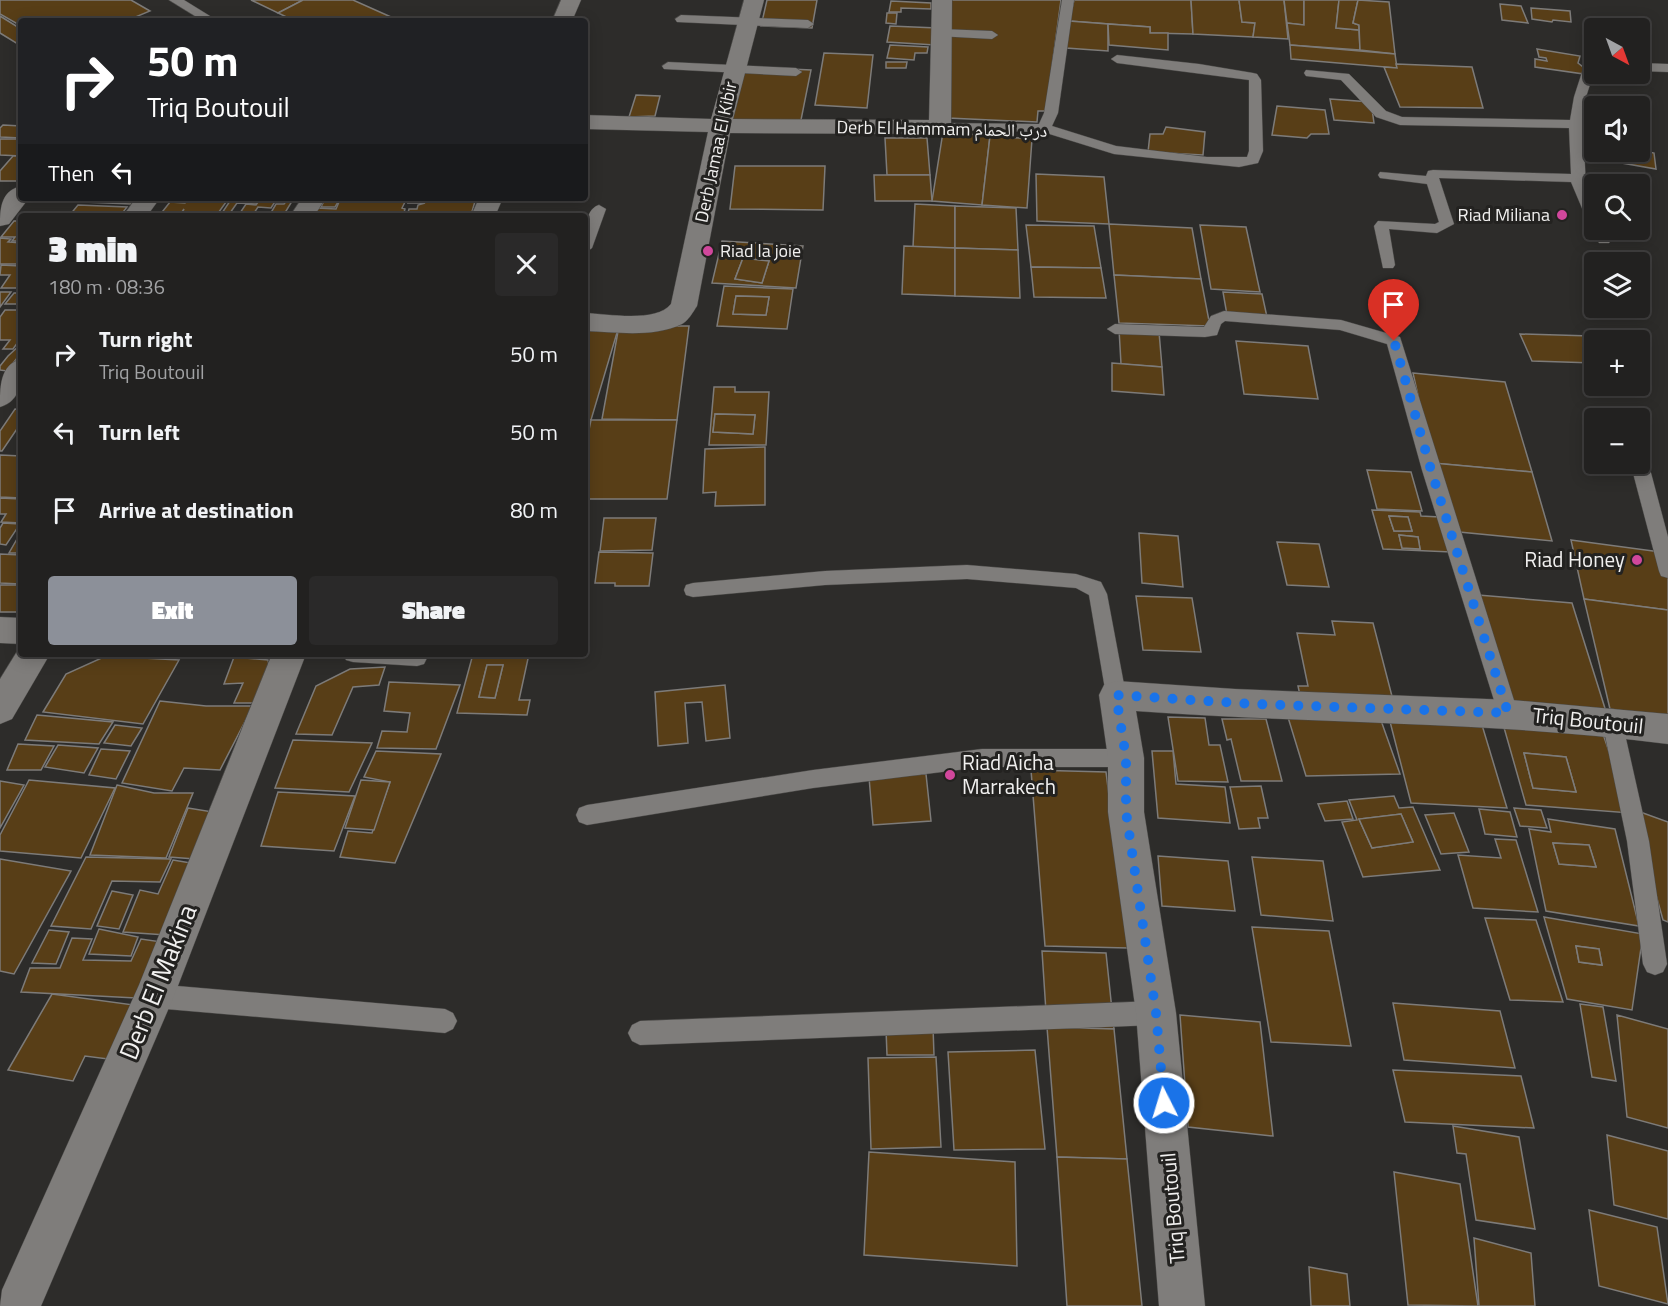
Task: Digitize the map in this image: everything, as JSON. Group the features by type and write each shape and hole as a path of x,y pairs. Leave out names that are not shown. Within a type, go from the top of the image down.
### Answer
{"street":[{"path":"563,18 571,0"},
{"name":"Derb Jamaa El Kibir","path":"588,322 653,324 675,317 684,306 720,126 734,68 750,23 754,0"},
{"path":"940,128 942,0"},
{"name":"Derb El Hammam درب الحمام","path":"588,122 940,128"},
{"path":"0,219 18,197"},
{"path":"0,397 18,372"},
{"path":"0,630 18,631"},
{"path":"0,709 31,657"},
{"name":"Derb El Makina","path":"18,1306 154,996 288,657"},
{"name":"Triq Boutouil","path":"1182,1306 1156,1013 1126,812 1126,758 1116,695 1252,704 1508,713 1611,721 1668,729"}],"lane":[{"path":"175,0 207,18"},
{"path":"1044,128 1051,113 1068,0"},
{"path":"681,19 808,24"},
{"path":"941,33 992,35"},
{"name":"Derb El Hammam درب الحمام","path":"940,128 1044,128 1114,150 1228,162 1253,160 1256,151 1256,80 1253,77 1199,68 1117,59"},
{"path":"668,66 796,72"},
{"path":"1650,67 1668,68"},
{"path":"1310,73 1340,75 1349,79 1355,89 1381,114 1400,121 1576,124"},
{"path":"1584,84 1576,124 1577,178 1584,199"},
{"path":"1388,265 1383,224 1437,229 1447,224 1432,176 1437,172 1577,178"},
{"path":"1385,175 1433,181"},
{"path":"588,239 598,209"},
{"path":"1115,328 1205,332 1211,331 1213,321 1224,316 1341,325 1394,341 1431,470 1508,713"},
{"path":"1642,474 1668,571"},
{"path":"693,590 825,578 967,572 1062,578 1087,583 1094,586 1098,594 1116,695"},
{"path":"401,657 417,658"},
{"path":"1611,721 1638,841 1655,964"},
{"path":"587,815 813,779 982,758 1126,758"},
{"path":"154,996 445,1022"},
{"path":"640,1033 1156,1013"}],"building":[{"path":"0,0 131,0 150,11 133,18 18,18 18,24 0,14"},
{"path":"251,0 303,0 278,13"},
{"path":"303,0 353,0 393,18 289,18 278,13"},
{"path":"767,0 817,0 812,28 761,26"},
{"path":"949,0 1061,0 1046,111 1038,111 1037,122 948,118"},
{"path":"1074,0 1191,0 1193,34 1150,33 1150,27 1069,21"},
{"path":"1191,0 1239,0 1242,22 1255,23 1253,37 1193,34"},
{"path":"1239,0 1284,0 1288,39 1253,37 1255,23 1242,22"},
{"path":"1284,0 1304,0 1304,25 1287,23"},
{"path":"1304,0 1339,0 1336,28 1359,30 1360,50 1290,45 1287,23 1304,25"},
{"path":"1339,0 1358,0 1353,23 1359,25 1359,30 1336,28"},
{"path":"1358,0 1389,2 1395,54 1360,50 1359,25 1353,23"},
{"path":"891,1 931,3 931,9 901,8 901,12 889,12"},
{"path":"1500,4 1521,6 1528,23 1502,20"},
{"path":"1531,8 1570,11 1571,22 1532,19"},
{"path":"887,13 897,13 896,24 886,23"},
{"path":"0,16 18,27 18,44 0,33"},
{"path":"1069,21 1108,24 1108,51 1066,48"},
{"path":"1108,24 1150,27 1150,33 1168,33 1168,50 1109,45"},
{"path":"890,26 937,28 935,45 887,42"},
{"path":"890,45 928,47 927,53 915,53 914,60 887,58"},
{"path":"1290,45 1395,54 1397,68 1291,59"},
{"path":"1537,49 1580,56 1578,63 1583,67 1584,74 1535,67 1535,59 1547,61 1546,58 1539,57"},
{"path":"824,53 873,55 867,108 815,105"},
{"path":"886,62 907,62 906,68 886,68"},
{"path":"1396,64 1472,67 1483,108 1400,107 1384,67 1397,68"},
{"path":"743,67 811,70 800,125 728,121"},
{"path":"636,95 660,96 655,116 629,117"},
{"path":"1330,99 1371,102 1374,123 1334,120"},
{"path":"1277,106 1325,110 1329,134 1311,134 1307,138 1272,135"},
{"path":"3,125 18,126 18,138 0,137 0,128"},
{"path":"1166,127 1205,132 1203,155 1148,152 1150,134 1163,134"},
{"path":"943,132 990,136 982,205 932,201"},
{"path":"990,136 1032,139 1027,208 982,205"},
{"path":"885,138 927,138 930,175 887,175"},
{"path":"0,139 18,139 18,156 0,155"},
{"path":"1650,152 1654,153 1656,169 1622,163 1650,162"},
{"path":"13,156 18,156 18,181 0,181 0,171"},
{"path":"735,166 825,166 823,210 730,209"},
{"path":"1036,174 1104,177 1109,224 1037,221"},
{"path":"874,175 930,175 932,201 875,201"},
{"path":"85,201 133,201 131,204"},
{"path":"186,201 227,201 218,213 182,213 184,209 181,213 161,213 170,202 185,203"},
{"path":"230,201 258,201 256,204 237,203 230,213 222,213"},
{"path":"259,201 275,201 271,208 258,207 254,213 240,213 246,204 256,205"},
{"path":"286,201 292,201 285,213 271,213 276,204 284,204"},
{"path":"324,201 339,201 335,207 321,207"},
{"path":"406,201 402,208 405,209 404,213 314,213 317,208 336,209 339,202"},
{"path":"409,201 475,201 472,213 408,213 409,209 417,209 418,205 425,203 408,203"},
{"path":"915,204 955,206 955,248 913,247"},
{"path":"78,205 127,207 122,213 71,213"},
{"path":"955,206 1016,208 1018,250 955,248"},
{"path":"14,221 18,221 18,241 12,241 15,237 1,237"},
{"path":"1109,224 1192,228 1201,279 1114,275"},
{"path":"1026,225 1094,226 1101,268 1031,267"},
{"path":"1200,225 1246,227 1260,292 1211,289"},
{"path":"0,238 11,239 8,242 18,243 18,264 0,264"},
{"path":"722,241 803,246 796,288 712,283","holes":["743,258 769,261 762,283 735,279"]},
{"path":"904,246 955,248 955,296 902,294"},
{"path":"955,248 1018,250 1020,298 955,296"},
{"path":"743,258 769,261 762,283 735,279"},
{"path":"1,265 18,266 18,288 1,288 10,275 0,275"},
{"path":"1031,267 1101,268 1106,298 1034,297"},
{"path":"1114,275 1201,279 1210,326 1119,323"},
{"path":"724,286 793,289 787,329 717,326","holes":["736,296 769,297 766,315 733,314"]},
{"path":"0,292 11,292 0,307"},
{"path":"1223,292 1262,294 1267,317 1227,315"},
{"path":"14,293 18,293 18,304 5,304"},
{"path":"736,296 769,297 766,315 733,314"},
{"path":"5,310 18,310 18,342 13,349 3,349 10,340 0,340 0,317"},
{"path":"588,324 619,326 591,420 588,420"},
{"path":"619,326 689,326 677,420 602,419"},
{"path":"1119,329 1159,332 1162,367 1121,364"},
{"path":"1520,334 1584,336 1584,363 1532,361"},
{"path":"1236,341 1308,346 1318,399 1244,394"},
{"path":"18,347 18,357 7,371 0,370 0,366"},
{"path":"1112,363 1162,367 1164,395 1112,391"},
{"path":"1413,373 1505,382 1532,472 1433,463"},
{"path":"714,387 735,387 735,392 769,392 766,445 709,445","holes":["715,414 755,415 753,434 713,432"]},
{"path":"15,409 18,410 18,427 2,451 0,451 0,431"},
{"path":"715,414 755,415 753,434 713,432"},
{"path":"591,420 677,420 667,499 588,499 588,434"},
{"path":"765,447 765,505 715,506 716,492 703,493 705,449"},
{"path":"0,455 18,456 18,498 0,497"},
{"path":"1433,463 1532,472 1552,541 1449,531"},
{"path":"1367,470 1411,472 1422,511 1377,509"},
{"path":"0,498 18,499 18,523 1,522 6,514 0,514"},
{"path":"1372,510 1420,512 1421,516 1440,517 1451,552 1383,549","holes":["1389,516 1408,517 1412,531 1394,531","1399,535 1418,537 1420,549 1402,548"]},
{"path":"1389,516 1408,517 1412,531 1394,531"},
{"path":"604,518 656,518 652,550 600,551"},
{"path":"3,523 18,524 6,545 0,544 0,528"},
{"path":"1139,533 1178,536 1183,587 1142,583"},
{"path":"1399,535 1418,537 1420,549 1402,548"},
{"path":"18,537 18,553 9,553"},
{"path":"1571,540 1668,553 1668,610 1584,599"},
{"path":"1277,542 1319,544 1329,587 1287,585"},
{"path":"599,552 653,553 649,586 615,586 615,583 595,583"},
{"path":"0,554 18,555 18,584 0,583"},
{"path":"0,585 18,585 18,612 0,612"},
{"path":"1478,595 1572,603 1608,718 1508,708"},
{"path":"1136,596 1192,598 1201,652 1143,650"},
{"path":"1584,599 1668,610 1668,718 1610,709"},
{"path":"1332,621 1373,623 1394,704 1301,700 1298,686 1308,686 1297,633 1335,635"},
{"path":"104,657 179,660 143,724 43,712 66,674"},
{"path":"234,657 268,660 273,685 264,703 234,703 243,683 224,684"},
{"path":"472,657 528,657 519,700 530,700 527,715 457,713","holes":["487,665 503,665 495,698 479,697"]},
{"path":"487,665 503,665 495,698 479,697"},
{"path":"385,667 379,685 353,687 332,735 296,734 316,686 350,669"},
{"path":"389,682 460,685 436,749 377,748 382,731 407,732 410,713 384,711"},
{"path":"725,685 730,738 706,741 702,702 685,703 688,743 658,746 655,692"},
{"path":"160,701 206,706 253,706 220,770 184,768 172,791 122,783"},
{"path":"1387,710 1479,715 1507,808 1411,803"},
{"path":"1378,712 1400,774 1306,776 1287,714"},
{"path":"37,715 113,722 99,744 25,740"},
{"path":"1168,717 1205,718 1209,745 1220,745 1228,782 1178,781"},
{"path":"1222,719 1266,719 1282,781 1241,781 1231,739 1227,740"},
{"path":"1503,724 1602,731 1630,813 1526,805","holes":["1524,753 1566,757 1576,792 1533,788"]},
{"path":"115,725 142,728 131,746 104,743"},
{"path":"293,740 372,743 349,792 275,788"},
{"path":"18,744 54,746 41,770 7,770"},
{"path":"58,745 98,748 84,773 45,767"},
{"path":"101,749 130,751 116,779 89,775"},
{"path":"376,751 441,754 395,863 340,857 348,831 372,833 390,782 364,777"},
{"path":"1152,751 1173,751 1176,784 1225,787 1230,823 1158,818"},
{"path":"1524,753 1566,757 1576,792 1533,788"},
{"path":"1031,770 1106,772 1128,948 1045,946"},
{"path":"926,774 931,821 873,825 869,777"},
{"path":"29,780 115,788 81,858 0,851 0,835"},
{"path":"361,780 390,782 374,830 345,828"},
{"path":"0,781 24,785 0,828"},
{"path":"117,785 154,793 193,793 166,858 90,855"},
{"path":"1261,786 1268,818 1258,818 1260,828 1239,829 1230,787"},
{"path":"278,792 355,796 334,851 261,846"},
{"path":"1394,796 1399,808 1413,807 1440,870 1363,877 1342,822 1357,820 1349,800","holes":["1401,814 1413,842 1372,848 1359,819"]},
{"path":"1347,801 1353,819 1325,821 1318,804"},
{"path":"188,808 213,812 195,859 169,857"},
{"path":"1514,808 1541,810 1547,828 1520,826"},
{"path":"1479,809 1510,812 1517,837 1485,834"},
{"path":"1632,809 1668,822 1668,922 1663,920"},
{"path":"1454,813 1469,852 1441,854 1425,815"},
{"path":"1401,814 1413,842 1372,848 1359,819"},
{"path":"1548,819 1615,829 1639,926 1546,911 1529,829 1551,832","holes":["1553,843 1589,845 1596,867 1559,864"]},
{"path":"1495,839 1516,840 1538,912 1473,908 1458,855 1501,858"},
{"path":"1553,843 1589,845 1596,867 1559,864"},
{"path":"1158,856 1228,861 1235,911 1162,906"},
{"path":"86,857 171,859 160,882 112,881 91,929 51,926"},
{"path":"1252,857 1323,861 1333,921 1261,915"},
{"path":"0,859 71,871 14,974 0,971"},
{"path":"173,860 197,864 166,935 123,932 140,890 158,894"},
{"path":"112,891 133,895 119,929 97,926"},
{"path":"1544,917 1643,934 1632,1010 1567,999","holes":["1576,946 1599,949 1602,965 1579,962"]},
{"path":"1485,918 1536,920 1563,1002 1510,1000"},
{"path":"1252,927 1329,931 1351,1046 1271,1042"},
{"path":"99,929 138,937 131,956 89,954"},
{"path":"49,930 69,932 56,964 32,963"},
{"path":"72,938 92,939 83,960 131,961 141,939 162,942 136,998 21,992 30,968 60,968"},
{"path":"1576,946 1599,949 1602,965 1579,962"},
{"path":"1042,951 1106,953 1114,1029 1047,1027"},
{"path":"52,994 134,1005 108,1059 85,1056 73,1081 8,1070"},
{"path":"1393,1003 1500,1011 1515,1068 1404,1060"},
{"path":"1580,1004 1603,1007 1616,1081 1592,1077"},
{"path":"1180,1015 1260,1022 1273,1136 1188,1127"},
{"path":"1617,1015 1668,1029 1668,1128 1627,1117"},
{"path":"933,1027 934,1055 887,1055 886,1029"},
{"path":"1047,1027 1114,1029 1127,1159 1057,1157"},
{"path":"1035,1050 1045,1149 954,1150 948,1052"},
{"path":"936,1057 941,1147 871,1149 868,1058"},
{"path":"1393,1070 1521,1076 1534,1128 1405,1122"},
{"path":"1453,1126 1519,1137 1535,1229 1476,1220 1466,1154 1457,1153"},
{"path":"1607,1135 1668,1151 1668,1219 1614,1205"},
{"path":"869,1152 1015,1162 1017,1266 864,1255"},
{"path":"1057,1157 1127,1159 1142,1306 1067,1306"},
{"path":"1394,1172 1460,1184 1478,1306 1408,1305"},
{"path":"1589,1210 1657,1227 1668,1304 1599,1286"},
{"path":"1474,1238 1531,1253 1535,1306 1479,1306"},
{"path":"1309,1267 1347,1274 1350,1306 1311,1306"}],"place":[{"name":"Riad Miliana","path":"1562,215"},
{"name":"Riad la joie","path":"708,251"},
{"name":"Riad Honey","path":"1637,560"},
{"name":"Riad Aicha Marrakech","path":"950,775"}],"route":[{"path":"1164,1103 1156,1013 1126,812 1126,758 1116,695 1252,704 1508,713 1431,470 1394,341"}]}
